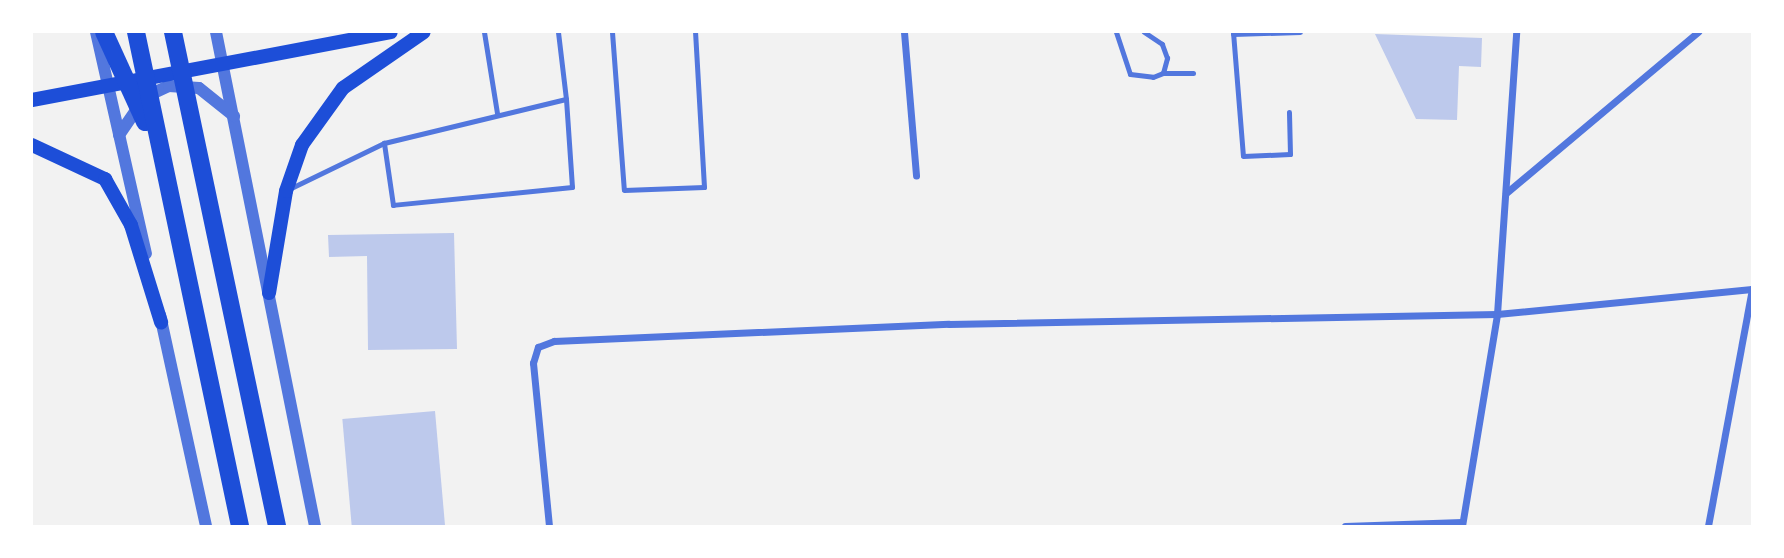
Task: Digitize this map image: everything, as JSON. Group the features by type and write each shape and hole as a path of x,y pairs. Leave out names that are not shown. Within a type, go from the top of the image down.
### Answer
{"main road":[{"path":"104,32 136,93 187,284"},
{"path":"136,32 240,527"},
{"path":"173,32 277,527"},
{"path":"32,100 106,82 221,60 364,33 391,32"},
{"path":"269,293 286,191 322,111 424,32"},
{"path":"32,145 105,179 131,225 161,322"}],"street":[{"path":"96,32 206,527"},
{"path":"216,32 315,527"},
{"path":"904,32 916,175"},
{"path":"1345,527 1462,524 1497,314 1517,32"},
{"path":"1506,193 1698,32"},
{"path":"119,135 145,97 170,86 198,88 234,116"},
{"path":"549,527 533,363 538,347 554,341 949,324 1497,314 1752,289 1708,527"}],"lane":[{"path":"484,32 497,113"},
{"path":"384,143 393,205 572,187 558,32"},
{"path":"611,32 624,190 704,187 695,32"},
{"path":"1116,32 1130,74 1193,73"},
{"path":"1144,32 1162,44 1163,73"},
{"path":"1289,112 1290,154 1243,156 1233,33 1300,32"},
{"path":"286,191 384,143 497,113 566,99"}],"building":[{"path":"1375,34 1482,38 1481,67 1459,66 1457,120 1416,119"},
{"path":"454,233 457,349 368,350 367,256 329,257 328,235"},
{"path":"435,411 445,526 352,526 342,419"}]}
